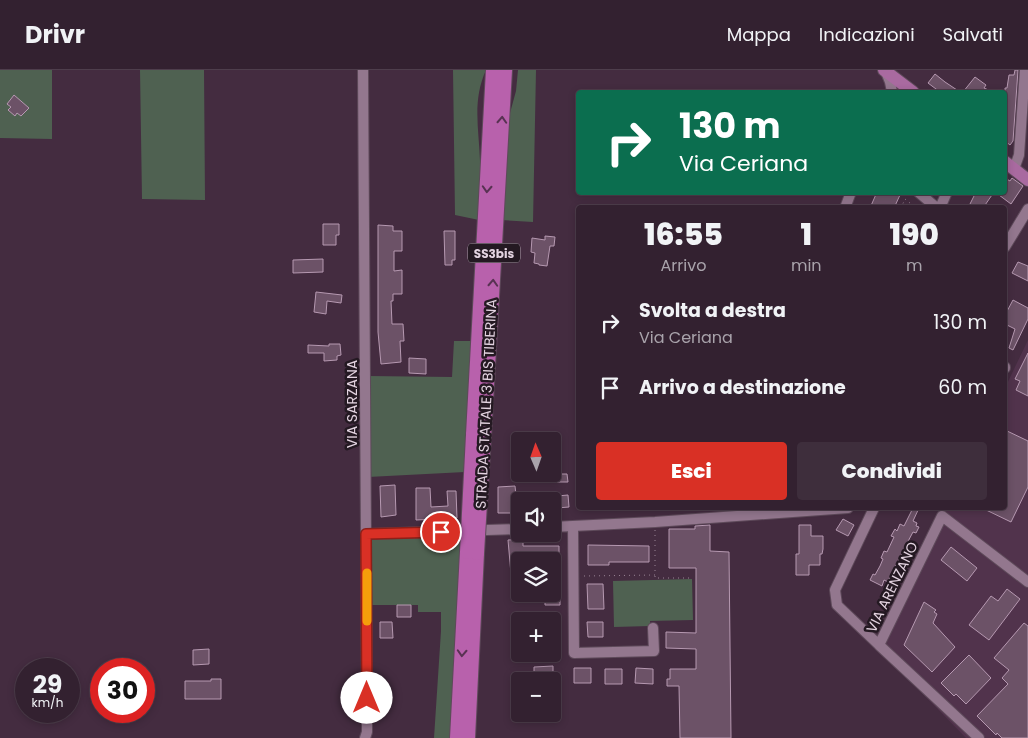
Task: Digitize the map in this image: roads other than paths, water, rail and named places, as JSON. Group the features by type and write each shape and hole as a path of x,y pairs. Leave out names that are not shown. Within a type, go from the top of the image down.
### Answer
{"highway":[{"name":"STRADA STATALE 3 BIS TIBERINA","path":"479,436 493,70"},
{"name":"STRADA STATALE 3 BIS TIBERINA","path":"457,738 472,553 504,70"},
{"name":"STRADA STATALE 3 BIS TIBERINA","path":"468,738 472,553"}],"main road":[{"path":"885,70 906,90"},
{"path":"1010,166 1028,180"}],"street":[{"name":"VIA SARZANA","path":"363,70 367,698 367,732 365,738"},
{"path":"885,70 892,90"},
{"path":"1010,166 1020,155 1025,70"},
{"path":"922,195 934,205"},
{"path":"1007,242 1028,209"},
{"path":"1007,242 1028,224"},
{"path":"561,528 796,510"},
{"path":"873,510 834,590 837,604 879,645"},
{"name":"VIA ARENZANO","path":"979,738 879,645 942,516 1028,582"},
{"path":"573,527 574,653 654,651 653,628"},
{"path":"366,534 511,529"}]}
